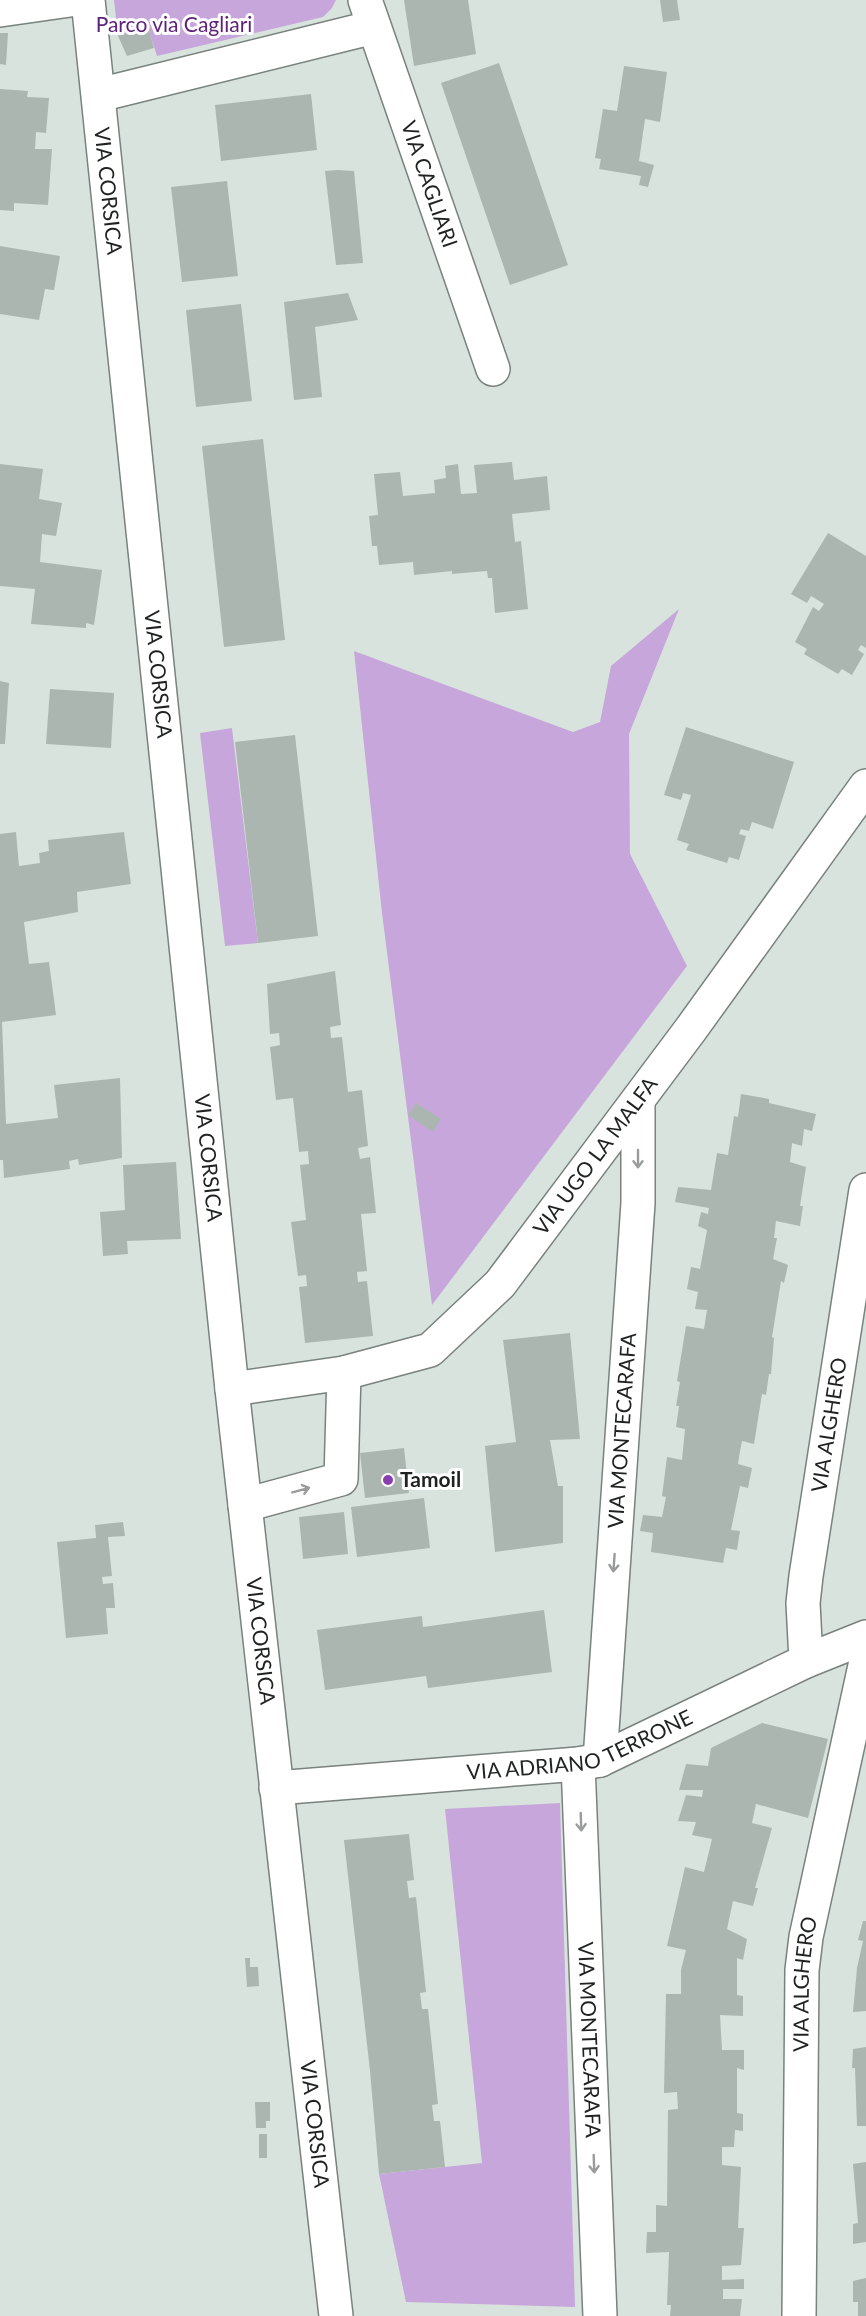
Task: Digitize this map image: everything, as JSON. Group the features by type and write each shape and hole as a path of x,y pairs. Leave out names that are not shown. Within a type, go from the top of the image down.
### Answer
{"street":[{"path":"0,10 70,0"},
{"name":"VIA CORSICA","path":"88,0 232,1389 336,2316"},
{"path":"99,95 369,14"},
{"name":"VIA CAGLIARI","path":"369,14 493,369"},
{"name":"VIA UGO LA MALFA","path":"232,1389 344,1373 430,1350 500,1284 691,1029 866,786"},
{"name":"VIA MONTECARAFA","path":"600,2316 589,1762 637,1224 638,1101"},
{"name":"VIA ALGHERO","path":"806,1661 803,1604 806,1576 866,1190"},
{"path":"245,1505 341,1479 344,1373"},
{"name":"VIA ADRIANO TERRONE","path":"276,1788 589,1762 806,1661 866,1637"},
{"name":"VIA ALGHERO","path":"799,2316 802,1970 806,1937 866,1661"}],"green space":[{"name":"Parco via Cagliari","path":"114,0 336,0 323,17 157,56 148,28 118,36"},
{"path":"679,609 629,734 630,854 687,966 432,1305 382,913 354,651 573,732 600,722 611,666"},
{"path":"232,728 258,943 225,946 200,733"},
{"path":"560,1803 575,2307 406,2302 379,2174 482,2163 445,1809"}],"building":[{"path":"404,0 468,0 476,54 414,66"},
{"path":"660,0 677,0 680,20 663,22"},
{"path":"148,27 154,48 127,56 118,36"},
{"path":"0,33 8,33 6,65 0,64"},
{"path":"499,63 568,265 510,285 441,83"},
{"path":"624,66 667,72 660,122 645,119 639,161 654,165 648,187 639,185 641,176 599,169 601,159 595,158 603,109 617,111"},
{"path":"0,89 28,91 27,97 49,98 46,133 36,132 35,149 52,149 48,205 14,203 14,211 0,210"},
{"path":"311,94 317,150 221,161 215,105"},
{"path":"325,171 354,171 363,263 336,265"},
{"path":"227,181 238,276 182,282 171,187"},
{"path":"0,246 60,256 54,290 45,289 39,320 0,314"},
{"path":"348,293 358,320 315,327 322,397 294,400 284,302"},
{"path":"241,304 252,401 196,407 186,310"},
{"path":"263,439 285,640 224,647 202,446"},
{"path":"512,462 514,480 547,476 550,510 512,514 515,542 521,541 528,609 495,613 492,578 488,578 487,571 452,574 452,571 414,575 413,562 379,565 377,546 372,546 369,516 378,515 374,474 400,472 403,496 435,493 434,480 446,478 445,466 458,464 461,494 477,493 474,465"},
{"path":"0,464 43,469 39,499 62,503 56,536 42,534 40,562 102,570 94,625 86,623 86,628 31,624 35,589 0,586"},
{"path":"828,533 866,556 866,648 861,645 858,650 864,654 852,675 842,669 838,674 804,654 807,649 795,642 813,607 819,611 824,604 811,596 807,603 791,594"},
{"path":"0,681 9,683 5,744 0,744"},
{"path":"50,689 114,693 111,748 46,744"},
{"path":"686,727 794,762 773,829 752,822 749,831 741,829 739,834 746,836 739,860 729,857 727,863 686,850 689,844 677,840 691,795 683,793 681,800 664,795"},
{"path":"295,735 318,936 258,943 235,742"},
{"path":"16,832 19,866 40,863 39,853 49,851 48,840 124,832 131,884 77,892 78,912 24,922 29,964 49,962 56,1015 2,1022 6,1124 58,1118 54,1085 120,1078 122,1158 79,1165 78,1159 69,1161 70,1169 4,1178 3,1160 0,1160 0,834"},
{"path":"335,971 341,1025 330,1027 331,1038 342,1037 348,1092 362,1090 368,1146 358,1148 360,1159 370,1157 376,1213 361,1214 367,1271 357,1272 358,1282 367,1281 373,1336 305,1343 299,1287 307,1286 306,1275 298,1276 291,1222 306,1220 300,1165 309,1164 308,1151 299,1152 293,1098 276,1100 270,1047 280,1045 279,1033 270,1034 267,984"},
{"path":"741,1094 769,1099 769,1103 816,1114 812,1131 804,1129 802,1146 792,1143 790,1162 806,1167 800,1206 803,1206 800,1226 776,1221 774,1238 777,1238 773,1259 788,1265 784,1283 781,1281 772,1337 774,1338 771,1374 769,1374 766,1395 762,1394 754,1444 742,1441 740,1451 738,1464 752,1468 748,1488 740,1486 731,1530 740,1531 737,1550 726,1548 723,1563 651,1552 653,1533 640,1531 643,1515 662,1517 666,1497 662,1496 667,1457 682,1460 685,1429 676,1427 679,1406 676,1406 680,1382 677,1381 686,1326 704,1329 707,1310 695,1309 698,1292 687,1289 691,1267 700,1269 707,1230 698,1226 701,1212 708,1214 709,1208 675,1202 678,1187 711,1190 717,1153 728,1155 734,1116 738,1117"},
{"path":"416,1103 441,1119 433,1132 408,1115"},
{"path":"176,1162 181,1239 127,1241 128,1254 103,1256 100,1212 125,1210 123,1165"},
{"path":"570,1333 580,1439 550,1440 558,1486 563,1486 563,1543 495,1552 485,1446 516,1442 503,1340"},
{"path":"404,1448 409,1493 365,1498 360,1453"},
{"path":"424,1498 430,1548 357,1557 351,1507"},
{"path":"344,1512 348,1554 303,1559 299,1517"},
{"path":"123,1522 125,1536 108,1537 112,1576 102,1577 103,1584 113,1583 115,1608 106,1608 108,1634 66,1638 57,1542 96,1538 95,1525"},
{"path":"544,1610 552,1672 428,1688 426,1676 325,1690 317,1630 422,1616 423,1627"},
{"path":"762,1723 828,1739 808,1818 756,1804 752,1823 772,1828 755,1888 758,1888 753,1906 733,1901 727,1929 747,1939 743,1960 737,1958 737,1995 743,1996 743,2016 720,2015 722,2050 744,2050 744,2070 737,2068 737,2113 743,2114 743,2131 735,2130 734,2147 722,2147 722,2165 741,2167 738,2228 744,2228 741,2265 722,2266 722,2280 744,2279 744,2289 723,2289 723,2299 742,2299 740,2316 670,2316 671,2305 667,2305 669,2252 646,2253 647,2232 656,2232 656,2205 667,2206 668,2110 678,2109 677,2092 664,2093 666,1994 681,1994 681,1970 686,1950 667,1946 685,1867 704,1872 712,1839 692,1835 696,1822 678,1821 686,1795 702,1797 703,1790 679,1790 686,1764 708,1766 711,1748"},
{"path":"409,1834 414,1880 407,1881 409,1898 416,1897 426,1992 420,1993 422,2009 428,2009 438,2104 432,2105 434,2121 440,2121 445,2167 379,2174 344,1840"},
{"path":"863,1921 866,1921 866,2011 853,2012 857,1968 863,1941 858,1940"},
{"path":"245,1958 250,1958 250,1967 258,1967 259,1986 247,1987"},
{"path":"866,2047 866,2126 857,2126 855,2068 852,2068 853,2049"},
{"path":"255,2102 270,2102 270,2121 266,2121 266,2128 256,2128"},
{"path":"259,2134 267,2134 267,2158 259,2158"},
{"path":"866,2162 866,2242 853,2244 853,2224 858,2223 853,2164"},
{"path":"866,2278 866,2316 858,2316 858,2302 853,2302 853,2281"}],"place":[{"name":"Tamoil","path":"388,1480"}]}
